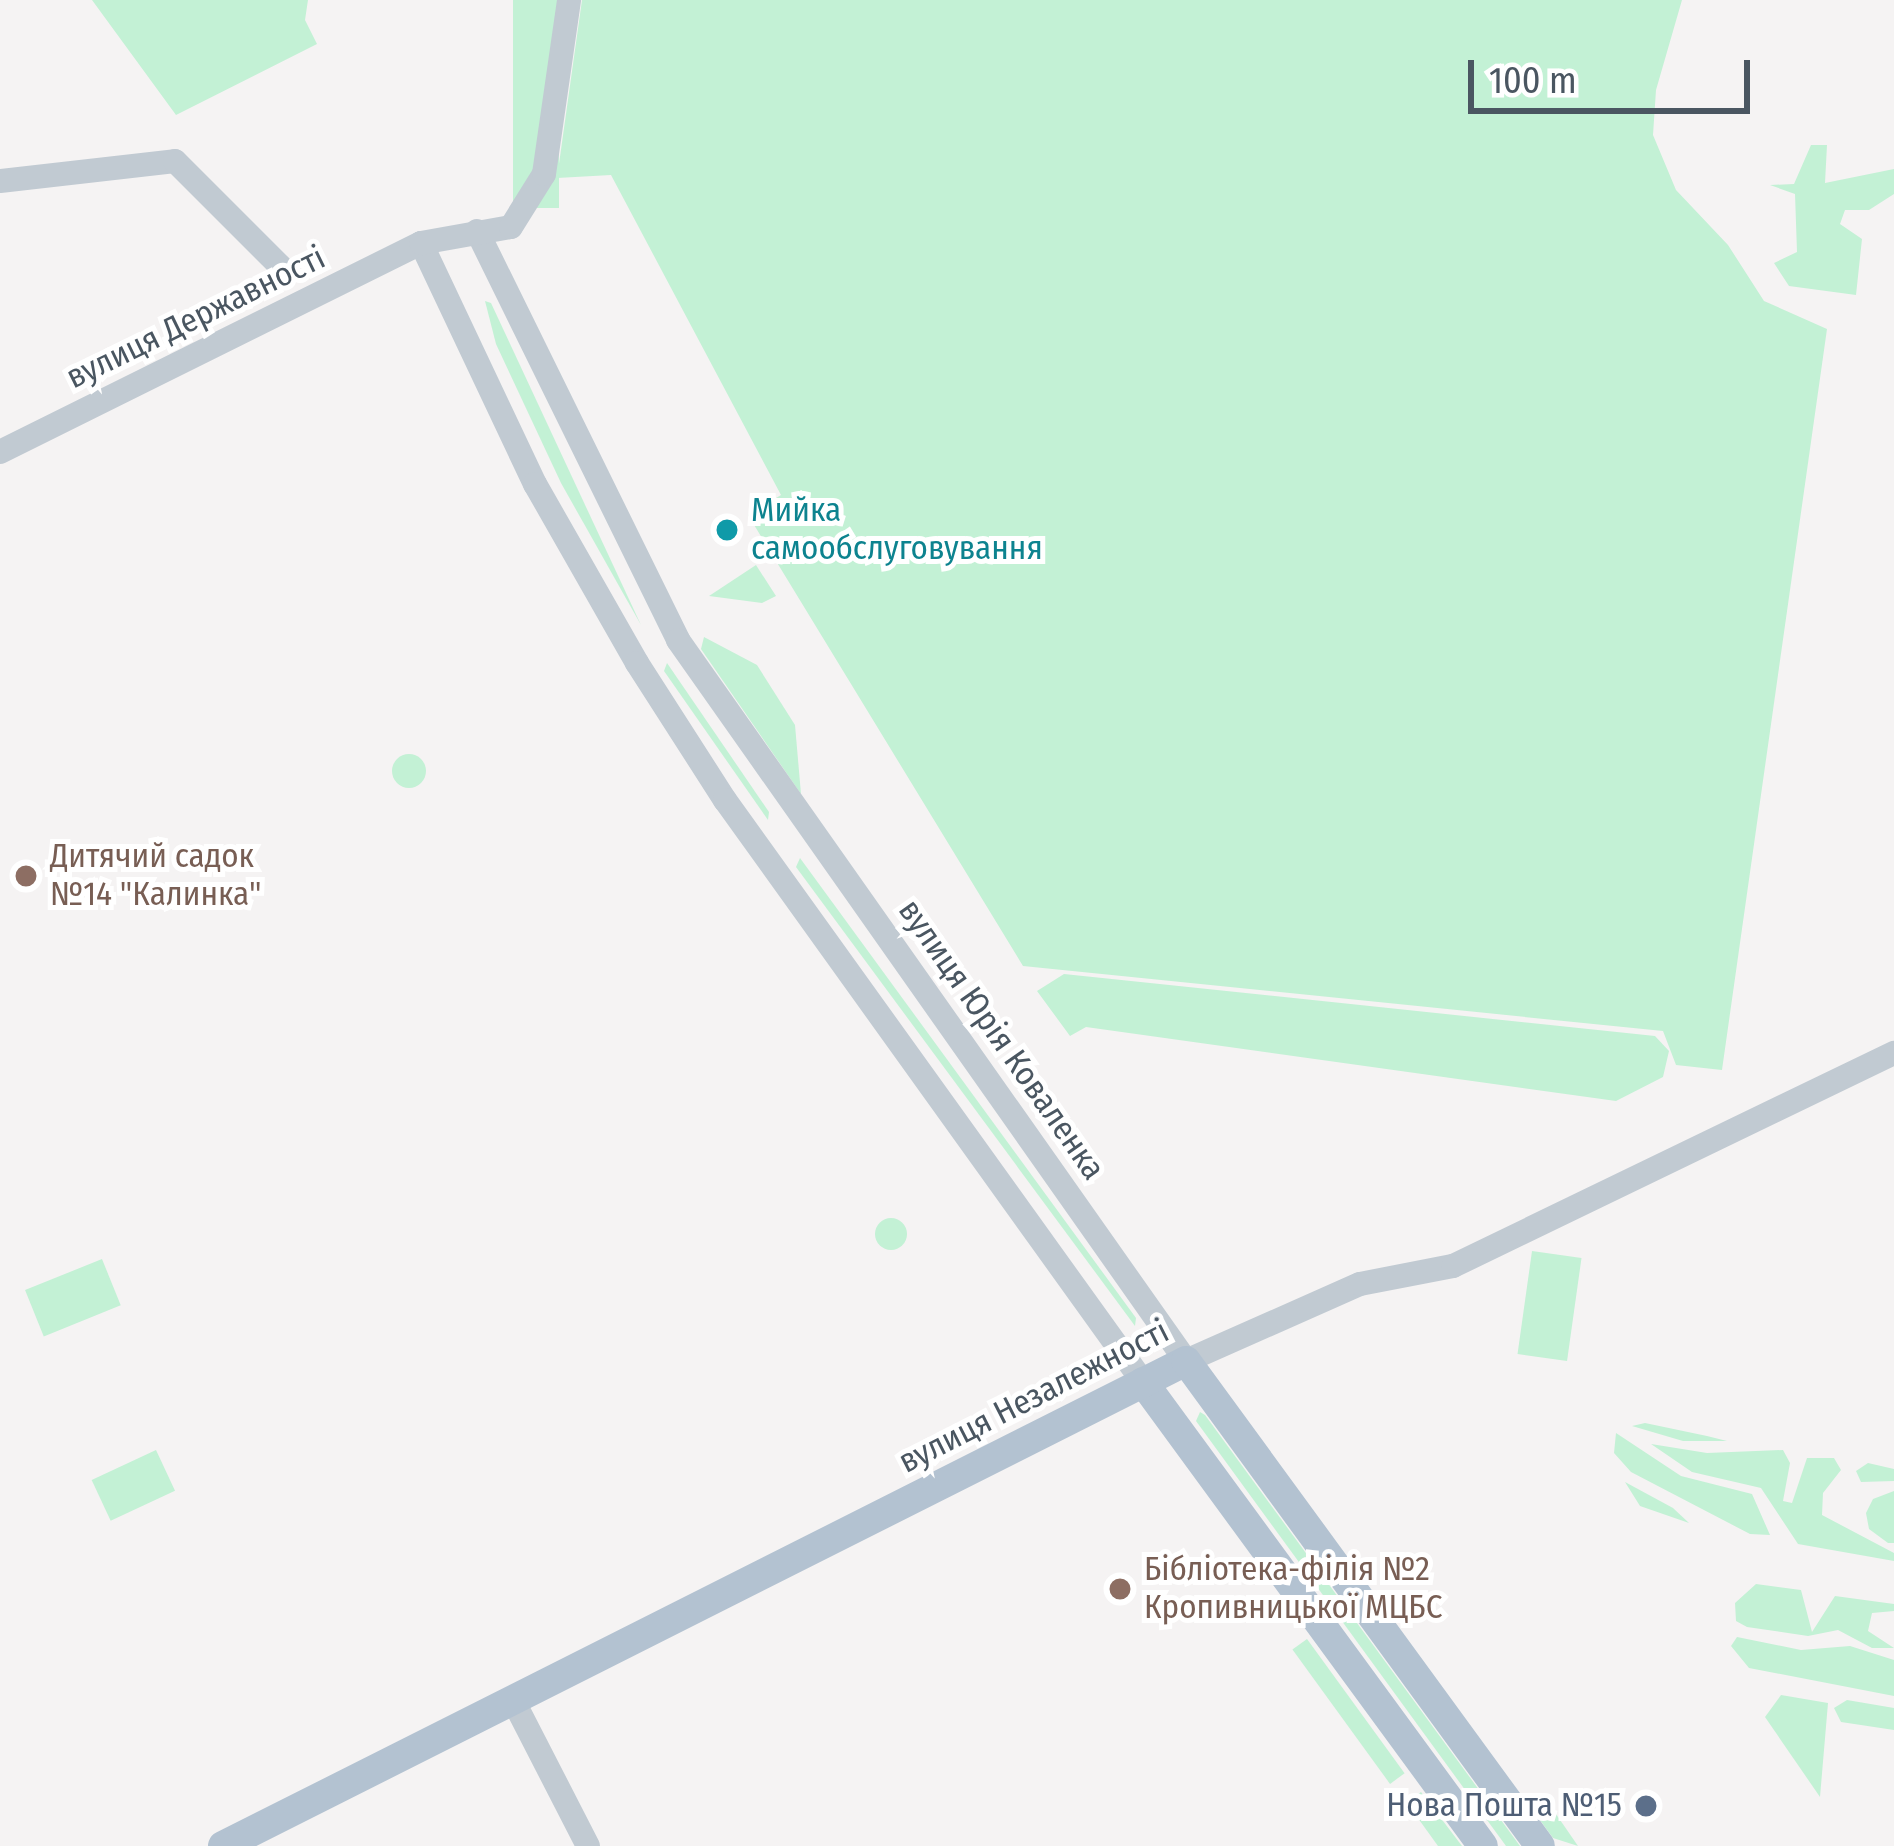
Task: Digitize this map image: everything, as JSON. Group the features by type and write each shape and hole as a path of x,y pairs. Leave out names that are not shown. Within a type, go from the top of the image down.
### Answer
{"main road":[{"name":"вулиця Незалежності","path":"223,1846 1186,1360"},
{"name":"вулиця Юрія Коваленка","path":"1186,1360 1540,1846"},
{"path":"1143,1382 1483,1846"}],"street":[{"name":"вулиця Державності","path":"0,452 422,242 511,227 544,174 569,0"},
{"path":"0,182 175,161 281,267"},
{"name":"вулиця Юрія Коваленка","path":"477,231 678,640 1186,1360"},
{"path":"422,242 536,484 637,663 725,800 1143,1382"},
{"name":"вулиця Незалежності","path":"1186,1360 1360,1284 1453,1266 1894,1053"},
{"path":"513,1700 588,1846"}],"green space":[{"path":"92,0 308,0 305,20 317,44 176,115"},
{"path":"513,0 559,0 559,208 513,208"},
{"path":"582,0 1682,0 1656,90 1653,135 1676,190 1728,245 1764,301 1827,329 1722,1070 1676,1065 1663,1031 1023,966 748,515 781,495 611,175 557,178"},
{"path":"1811,145 1827,145 1825,183 1894,169 1894,194 1869,210 1845,210 1840,224 1862,239 1856,295 1789,286 1774,263 1797,252 1795,194 1770,185 1794,184"},
{"path":"485,301 491,303 641,625 561,483 496,344"},
{"path":"756,565 776,596 762,603 709,596"},
{"path":"704,637 757,665 795,725 801,794 701,649"},
{"path":"667,663 769,812 768,820 664,671"},
{"path":"409,754 421,759 426,771 421,783 409,788 397,783 392,771 397,759"},
{"path":"800,858 1136,1318 1135,1326 796,867"},
{"path":"1064,974 1655,1036 1669,1051 1663,1077 1616,1101 1086,1027 1070,1036 1037,991"},
{"path":"891,1218 902,1223 907,1234 902,1245 891,1250 880,1245 875,1234 880,1223"},
{"path":"1532,1251 1582,1258 1567,1361 1518,1354"},
{"path":"102,1259 121,1305 44,1336 25,1290"},
{"path":"1200,1412 1520,1846 1506,1846 1196,1421"},
{"path":"1645,1423 1727,1441 1683,1441 1632,1426"},
{"path":"1616,1433 1681,1476 1752,1494 1770,1535 1750,1534 1631,1472 1614,1453"},
{"path":"1651,1444 1707,1453 1783,1450 1790,1463 1783,1501 1792,1503 1807,1458 1834,1458 1841,1470 1823,1493 1822,1515 1894,1553 1894,1561 1798,1544 1761,1488 1692,1472"},
{"path":"156,1450 175,1491 111,1521 92,1480"},
{"path":"1868,1463 1894,1469 1894,1481 1861,1482 1856,1471"},
{"path":"1625,1482 1673,1508 1689,1523 1640,1506"},
{"path":"1894,1491 1894,1543 1888,1543 1869,1529 1866,1513 1873,1499"},
{"path":"1756,1584 1801,1590 1812,1632 1835,1596 1894,1604 1894,1611 1872,1613 1868,1631 1894,1648 1872,1648 1838,1630 1808,1636 1747,1627 1736,1621 1735,1603"},
{"path":"1737,1637 1801,1650 1850,1646 1894,1660 1894,1696 1749,1668 1731,1646"},
{"path":"1307,1639 1405,1773 1390,1784 1292,1650"},
{"path":"1781,1695 1828,1703 1820,1797 1765,1717"},
{"path":"1847,1700 1894,1708 1894,1730 1841,1722 1834,1708"},
{"path":"1421,1792 1462,1846 1438,1846 1407,1803"},
{"path":"1547,1801 1578,1846 1553,1838 1537,1816"}],"place":[{"name":"Мийка самообслуговування","path":"727,530"},
{"name":"Дитячий садок №14 \"Калинка\"","path":"26,876"},
{"name":"Бібліотека-філія №2 Кропивницької МЦБС","path":"1120,1589"},
{"name":"Нова Пошта №15","path":"1646,1806"}]}
